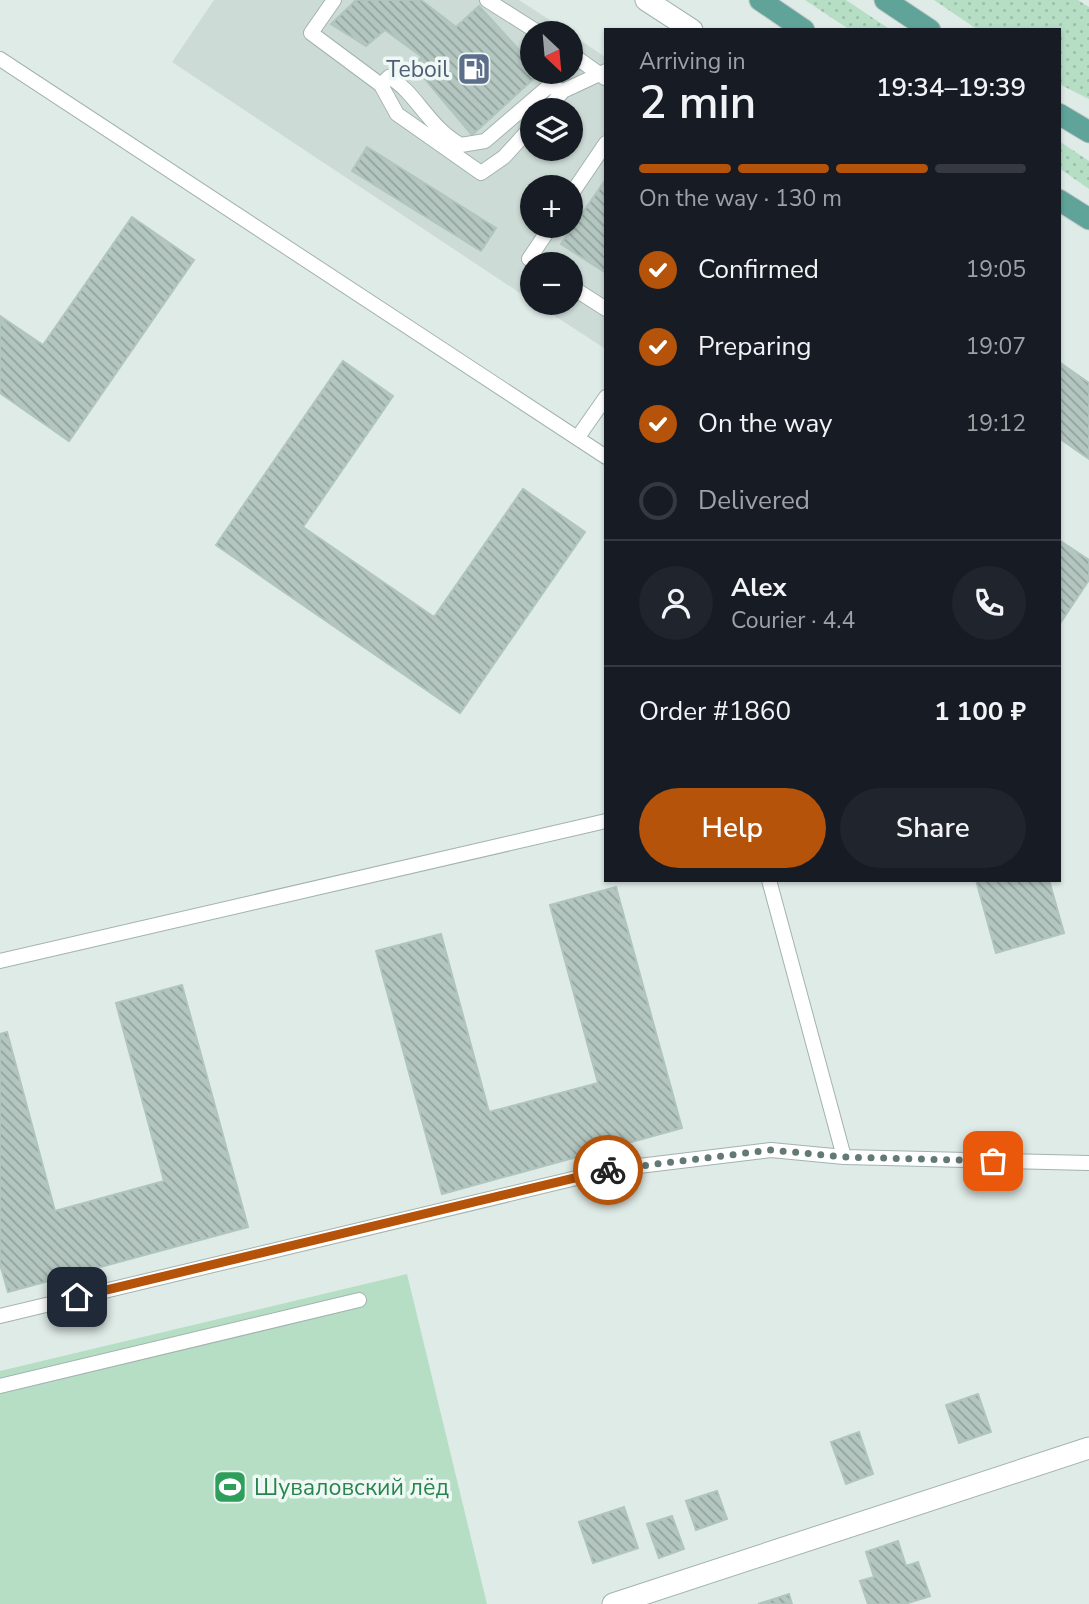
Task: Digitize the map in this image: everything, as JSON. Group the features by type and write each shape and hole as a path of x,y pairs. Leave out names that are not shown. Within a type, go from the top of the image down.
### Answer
{"main road":[{"path":"760,0 801,28"},
{"path":"885,0 927,28"},
{"path":"1061,115 1089,132"},
{"path":"1061,201 1089,219"}],"street":[{"path":"646,0 689,28"},
{"path":"613,1604 654,1596 1089,1448"}],"lane":[{"path":"334,0 311,33 381,85 397,114 481,173 504,157 520,140"},
{"path":"487,0 520,21"},
{"path":"0,59 604,456"},
{"path":"583,61 604,74"},
{"path":"557,98 563,91 604,74"},
{"path":"381,85 389,77 399,83 434,126 461,145 485,141 550,86 563,91"},
{"path":"583,177 604,146"},
{"path":"583,294 604,308"},
{"path":"578,437 604,400"},
{"path":"0,961 604,821"},
{"path":"770,882 844,1157"},
{"path":"0,1316 614,1169 771,1150 844,1157 1089,1163"},
{"path":"0,1386 359,1300"}],"shaded area":[{"path":"214,0 519,0 551,21 520,21 520,84 583,84 583,42 604,56 604,348 553,315 583,315 583,252 520,252 520,293 172,62"}],"green space":[{"path":"805,0 846,0 888,28 847,28"},
{"path":"934,0 1078,0 1089,7 1089,99 1061,85 1061,28 975,28"},
{"path":"1061,142 1089,161 1089,189 1061,169"},
{"name":"Шуваловский лёд","path":"407,1274 487,1604 0,1604 0,1371"}],"building":[{"name":"Teboil","path":"356,0 421,0 456,27 479,6 520,51 520,84 528,84 472,135 414,66 422,57 385,30 366,46 331,24"},
{"path":"367,147 496,228 481,251 352,171"},
{"path":"604,182 604,272 583,258 583,252 573,252 561,244 565,238 583,238 583,212"},
{"path":"132,217 194,260 69,441 0,393 0,316 43,345"},
{"path":"343,361 393,396 303,527 434,617 523,489 585,532 460,713 216,545"},
{"path":"1061,363 1089,383 1089,459 1061,439"},
{"path":"1061,541 1089,560 1089,580 1061,622"},
{"path":"977,882 1050,882 1064,933 996,953"},
{"path":"616,887 682,1128 442,1194 376,951 441,934 489,1112 598,1083 550,905"},
{"path":"182,985 248,1227 8,1292 0,1264 0,1034 7,1032 55,1211 164,1181 116,1003"},
{"path":"978,1394 991,1432 959,1443 946,1405"},
{"path":"859,1432 873,1474 846,1484 831,1442"},
{"path":"717,1491 727,1519 696,1530 686,1501"},
{"path":"624,1507 638,1548 593,1563 579,1522"},
{"path":"672,1516 684,1549 659,1558 647,1524"},
{"path":"898,1541 906,1566 918,1562 930,1596 905,1604 868,1604 860,1581 874,1577 866,1552"},
{"path":"789,1594 792,1604 758,1604"}],"way so far":[{"path":"608,1170 771,1150 844,1157 993,1161"}],"place":[{"name":"Teboil","path":"474,69"},
{"name":"Шуваловский лёд","path":"230,1487"}],"route":[{"path":"77,1297 608,1170"}]}
